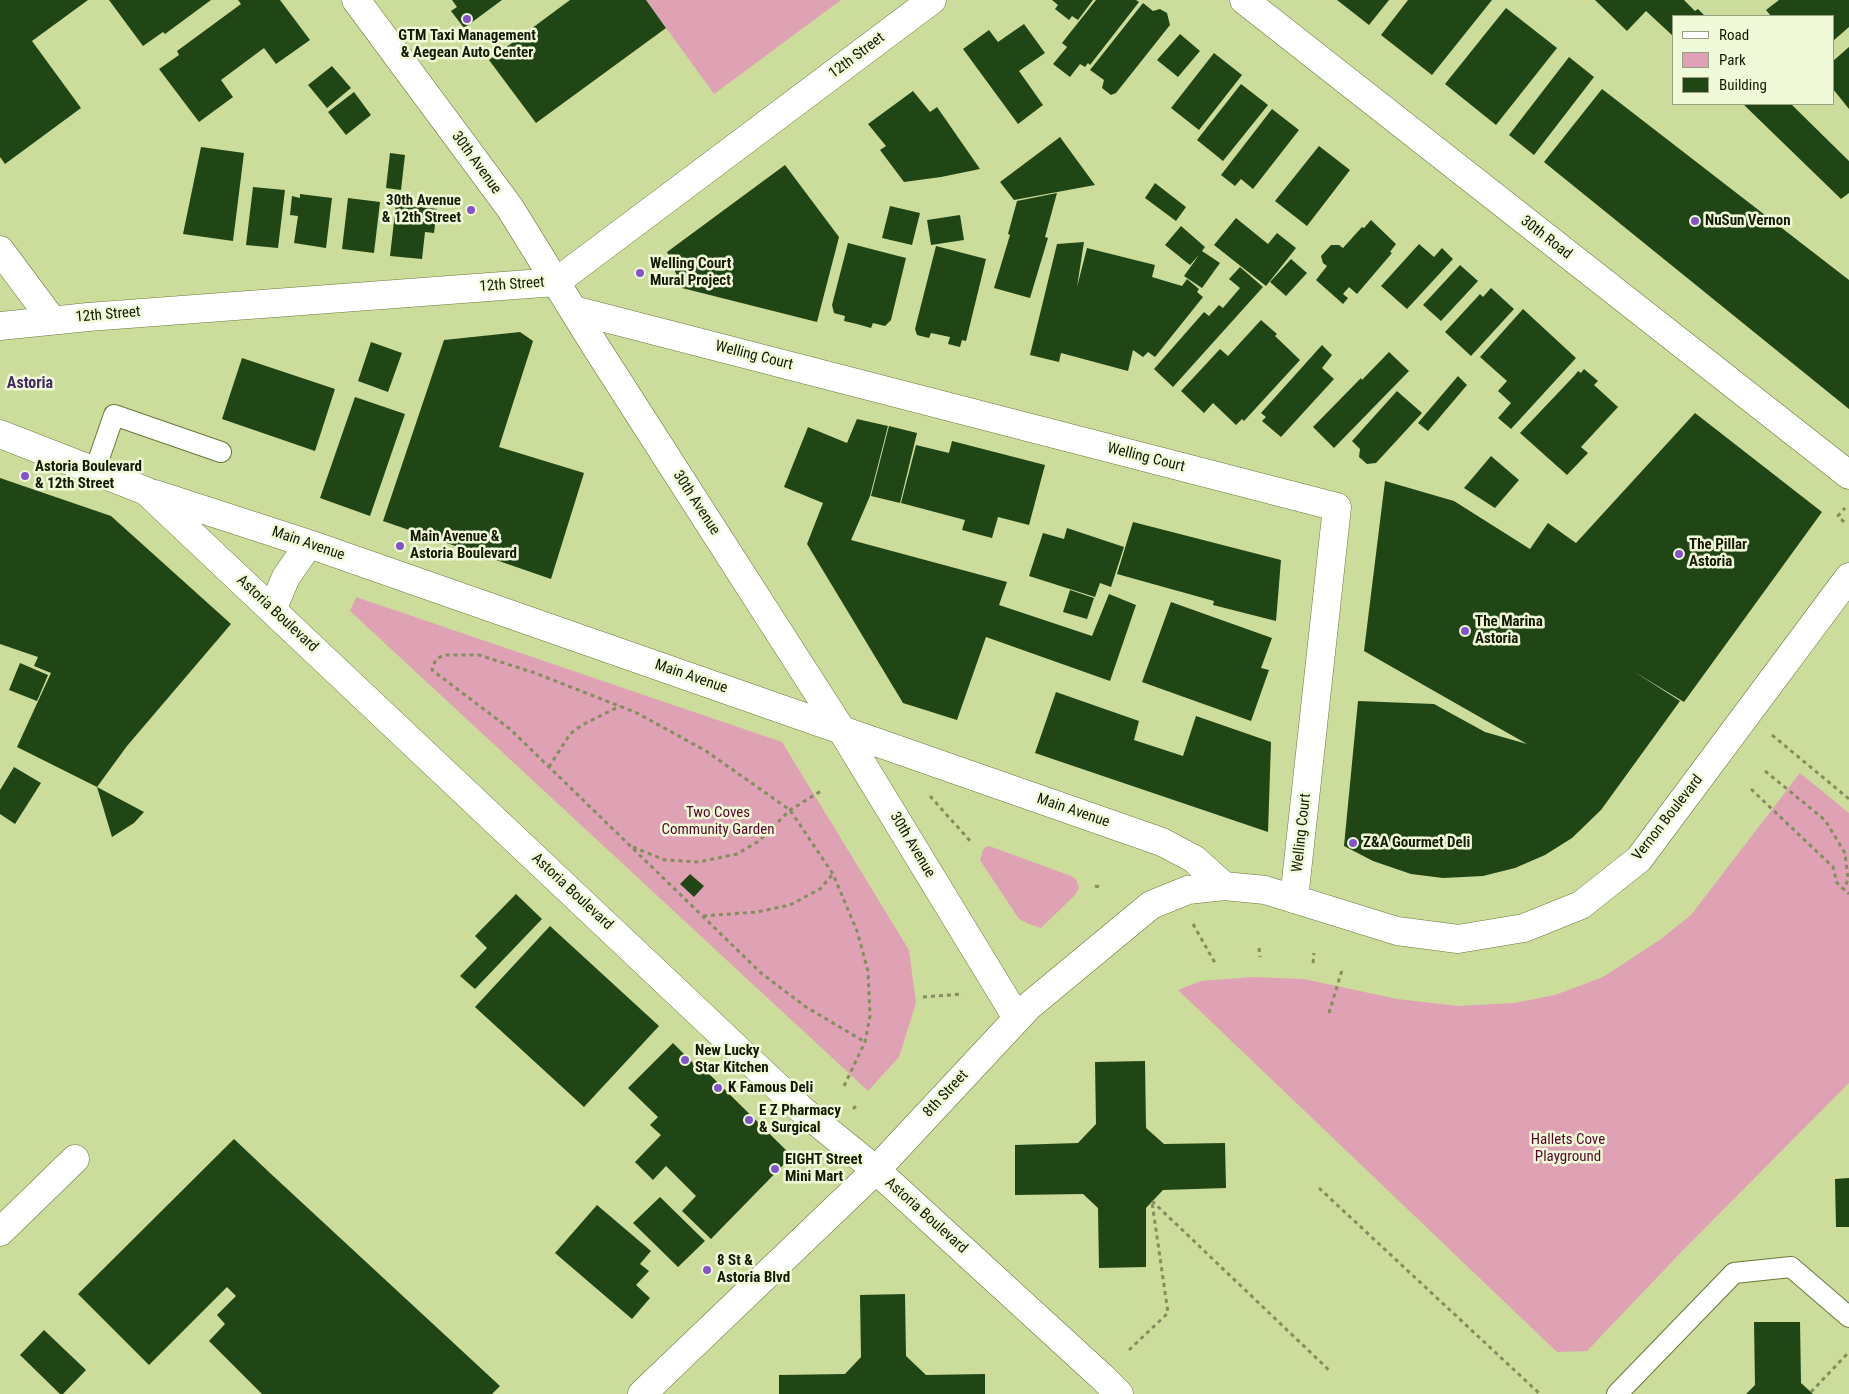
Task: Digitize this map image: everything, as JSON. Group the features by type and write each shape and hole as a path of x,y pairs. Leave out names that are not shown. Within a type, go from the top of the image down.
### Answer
{"street":[{"name":"30th Avenue","path":"356,0 510,208 841,729 1017,1018"},
{"name":"12th Street","path":"0,326 52,320 556,282 932,0"},
{"name":"30th Road","path":"1244,0 1849,475"},
{"path":"0,250 52,320"},
{"name":"Welling Court","path":"574,310 1337,507 1294,899"},
{"name":"Astoria Boulevard","path":"0,434 146,491 802,1110 876,1170 1102,1377 1118,1394"},
{"name":"Main Avenue","path":"146,491 309,544 1162,842 1194,859 1224,886"},
{"path":"272,610 286,577 309,544"},
{"name":"Vernon Boulevard","path":"1294,899 1397,931 1458,938 1524,928 1581,905 1638,858 1849,577"},
{"name":"8th Street","path":"642,1394 876,1170 1029,1006 1152,905 1188,890 1224,886 1266,890 1294,899"},
{"path":"0,1232 75,1159"}],"lane":[{"path":"94,470 114,415 221,452"},
{"path":"1617,1394 1734,1273 1791,1267 1849,1316"}],"path":[{"path":"1844,522 1838,516 1845,508"},
{"path":"844,1086 865,1042 870,1016 868,971 857,931 833,874 790,810 706,751 637,713 535,673 479,656 444,655 436,659 432,670 510,730 768,979 806,1007 865,1042"},
{"path":"549,767 570,734 582,725 620,706"},
{"path":"1746,714 1849,799"},
{"path":"1764,771 1825,820 1845,853 1848,879 1844,890"},
{"path":"1751,789 1833,867 1838,883 1849,894"},
{"path":"925,790 971,842"},
{"path":"630,846 665,860 699,862 737,854 759,841 790,810 821,791"},
{"path":"702,916 750,913 790,904 820,889 833,874"},
{"path":"1193,924 1215,963"},
{"path":"1259,948 1260,958"},
{"path":"1313,963 1314,953"},
{"path":"1329,1013 1342,970"},
{"path":"923,997 963,994"},
{"path":"1319,1188 1540,1394"},
{"path":"1129,1350 1168,1313 1152,1201 1330,1372"},
{"path":"1811,1392 1849,1352"}],"green space":[{"path":"646,0 841,0 714,94"},
{"name":"Two Coves Community Garden","path":"356,597 782,742 909,950 916,1003 899,1057 868,1091 350,611"},
{"name":"Hallets Cove Playground","path":"1800,773 1849,813 1849,1083 1685,1248 1587,1351 1557,1352 1178,990 1201,981 1253,977 1304,979 1397,999 1458,1006 1514,1003 1555,995 1603,977 1661,939 1691,915"},
{"path":"989,846 1071,876 1076,879 1079,888 1075,895 1041,928 1029,924 1019,919 980,860 983,850"}],"building":[{"path":"0,0 88,0 32,41 81,108 5,164 0,157"},
{"path":"109,0 211,0 165,34 163,32 143,46"},
{"path":"238,0 280,0 310,40 276,64 264,48 221,80 233,97 199,122 159,69 179,55 177,51 241,4"},
{"name":"GTM Taxi Management & Aegean Auto Center","path":"452,0 502,0 464,28 451,11 457,7"},
{"path":"570,0 646,0 666,28 536,123 489,60"},
{"path":"1052,0 1093,0 1078,20 1072,16 1069,20 1055,9 1058,5"},
{"path":"1096,0 1136,0 1139,2 1090,65 1088,63 1085,67 1080,64 1070,77 1053,64 1067,47 1062,43"},
{"path":"1337,0 1389,0 1369,25"},
{"path":"1408,0 1492,0 1432,75 1381,35"},
{"path":"1595,0 1684,0 1695,11 1698,9 1704,15 1672,15 1672,35 1646,11 1627,31"},
{"path":"1779,0 1849,0 1849,27 1834,40 1834,15 1770,15 1766,10"},
{"path":"1143,3 1153,11 1160,9 1167,13 1170,25 1116,93 1111,95 1102,88 1104,80 1090,70"},
{"path":"1506,8 1557,48 1496,125 1445,84"},
{"path":"1024,24 1045,53 1019,71 1043,105 1018,124 963,49 989,30 998,42"},
{"path":"1180,34 1200,51 1178,77 1157,60"},
{"path":"1849,47 1849,109 1834,90 1834,60"},
{"path":"1214,53 1242,75 1199,130 1171,108"},
{"path":"1569,57 1594,77 1534,155 1509,135"},
{"path":"332,66 351,88 327,108 308,85"},
{"path":"1241,84 1268,105 1223,161 1197,140"},
{"name":"NuSun Vernon","path":"1602,89 1849,280 1849,409 1544,162"},
{"path":"913,91 930,112 937,107 980,169 904,182 880,150 886,146 868,124"},
{"path":"354,92 371,115 346,135 328,112"},
{"path":"1744,105 1792,105 1849,161 1849,193 1841,199"},
{"path":"1272,109 1299,130 1253,189 1241,179 1235,186 1221,175"},
{"path":"1060,137 1095,185 1014,200 1000,182"},
{"path":"1319,146 1350,170 1307,226 1275,201"},
{"path":"201,147 244,153 233,241 183,234"},
{"path":"390,153 405,155 401,190 386,188"},
{"path":"785,165 839,237 817,322 682,288 667,252"},
{"path":"1155,183 1186,207 1176,221 1145,198"},
{"path":"253,187 285,190 278,248 246,245"},
{"path":"1057,193 1045,237 1048,238 1030,298 994,288 1010,235 1008,234 1017,201"},
{"path":"300,194 332,198 326,248 294,243 298,216 290,215 292,196 300,198"},
{"path":"348,198 380,202 374,253 342,249"},
{"path":"396,204 437,209 434,233 425,232 422,259 390,256"},
{"path":"890,206 920,213 912,245 882,238"},
{"path":"960,215 964,240 931,245 927,220"},
{"path":"1236,218 1268,244 1277,233 1296,248 1266,286 1214,245"},
{"path":"1371,220 1396,244 1390,252 1392,253 1357,294 1349,287 1343,294 1348,298 1343,304 1316,280 1327,266 1323,263 1321,256 1331,245 1339,245 1343,248"},
{"path":"1181,226 1205,247 1202,251 1220,263 1202,288 1184,276 1199,255 1190,265 1165,245"},
{"path":"1084,242 1077,287 1087,248 1155,265 1152,277 1182,286 1187,279 1199,289 1197,292 1203,297 1155,357 1148,352 1143,357 1133,350 1128,371 1061,353 1059,362 1030,355 1057,244"},
{"path":"848,243 906,258 891,320 885,326 873,323 871,328 844,321 845,316 834,313 832,305"},
{"path":"1419,244 1434,257 1442,248 1453,259 1407,309 1381,286"},
{"path":"936,246 986,259 966,341 962,340 960,347 948,344 950,337 931,333 929,338 917,335 915,329"},
{"path":"1291,259 1307,273 1286,296 1270,282"},
{"path":"1460,265 1478,281 1441,321 1423,305"},
{"path":"1240,267 1263,287 1173,387 1154,369 1204,312 1209,316 1219,305 1223,308 1240,288 1229,279"},
{"path":"1491,288 1514,309 1471,356 1445,332 1480,294 1483,297"},
{"path":"1523,309 1576,358 1511,429 1498,418 1511,403 1498,391 1507,381 1480,357"},
{"path":"1261,320 1277,334 1275,336 1300,360 1244,421 1242,419 1236,425 1213,403 1204,413 1181,391 1220,349 1228,356"},
{"path":"520,332 533,341 499,447 584,473 551,579 383,521 444,340"},
{"path":"371,342 402,353 388,392 358,381"},
{"path":"1322,345 1332,355 1322,368 1334,379 1281,437 1262,421 1266,417 1261,413"},
{"path":"1389,352 1409,371 1334,448 1313,427"},
{"path":"242,358 335,389 315,451 222,419"},
{"path":"1584,369 1598,381 1594,385 1618,407 1581,447 1588,453 1567,475 1520,433 1578,371 1581,373"},
{"path":"1458,376 1467,385 1428,431 1418,423"},
{"path":"1397,391 1422,413 1376,463 1367,464 1359,457 1360,449 1352,441"},
{"path":"355,397 405,414 370,516 320,498"},
{"path":"1695,413 1822,512 1684,702 1633,671 1680,701 1601,810 1572,838 1545,855 1515,868 1483,876 1443,878 1411,874 1373,861 1344,846 1358,701 1434,704 1485,732 1527,744 1364,651 1385,481 1454,501 1530,549 1548,523 1576,543"},
{"path":"857,419 888,426 870,496 851,540 1007,582 999,605 1092,636 1109,594 1136,605 1110,681 986,637 957,720 903,703 807,544 823,503 784,487 808,427 847,443"},
{"path":"889,426 917,433 900,503 871,496"},
{"path":"952,441 1045,465 1029,525 998,517 992,538 962,530 965,520 901,503 916,445 949,453"},
{"path":"1491,456 1519,480 1495,508 1464,488"},
{"path":"0,478 111,516 231,624 127,746 97,787 17,747 51,673 34,666 38,657 0,644"},
{"path":"1133,522 1281,560 1276,621 1213,605 1214,601 1117,574"},
{"path":"1067,528 1124,547 1111,587 1100,583 1095,597 1029,576 1043,533 1064,539"},
{"path":"1070,590 1094,598 1087,619 1063,612"},
{"path":"1171,602 1272,638 1261,668 1269,670 1251,721 1142,682"},
{"path":"20,663 48,675 37,701 9,690"},
{"path":"1056,692 1139,721 1134,740 1183,756 1196,716 1271,742 1268,832 1035,753"},
{"path":"14,767 41,783 15,824 0,814 0,790"},
{"path":"97,787 144,812 134,823 112,837"},
{"path":"690,874 704,886 694,897 680,884"},
{"path":"516,894 542,919 475,989 460,976 487,948 475,936"},
{"path":"550,926 659,1026 584,1107 475,1007"},
{"path":"673,1043 702,1072 704,1069 792,1156 711,1239 682,1211 696,1196 666,1166 653,1180 635,1162 661,1135 650,1125 658,1117 628,1088"},
{"path":"1145,1061 1146,1128 1164,1144 1225,1143 1226,1188 1163,1190 1146,1208 1146,1267 1099,1268 1098,1208 1083,1194 1015,1195 1015,1145 1078,1143 1096,1124 1095,1062"},
{"path":"234,1139 500,1386 492,1394 262,1394 209,1341 225,1324 217,1315 236,1296 227,1287 149,1365 78,1294"},
{"path":"1849,1178 1849,1227 1836,1227 1835,1179"},
{"path":"660,1197 705,1241 678,1267 633,1223"},
{"path":"597,1205 651,1251 640,1264 649,1271 636,1285 650,1298 632,1319 555,1253"},
{"path":"905,1294 906,1356 926,1375 985,1374 985,1394 779,1394 779,1375 845,1374 861,1357 860,1295"},
{"path":"1754,1322 1800,1322 1801,1383 1813,1394 1746,1394 1755,1385"},
{"path":"44,1330 86,1370 63,1394 60,1394 20,1355"}],"place":[{"name":"GTM Taxi Management & Aegean Auto Center","path":"467,19"},
{"name":"30th Avenue & 12th Street","path":"471,210"},
{"name":"NuSun Vernon","path":"1695,221"},
{"name":"Welling Court Mural Project","path":"640,273"},
{"name":"Astoria Boulevard & 12th Street","path":"25,476"},
{"name":"Main Avenue & Astoria Boulevard","path":"400,546"},
{"name":"The Pillar Astoria","path":"1679,554"},
{"name":"The Marina Astoria","path":"1465,631"},
{"name":"Z&A Gourmet Deli","path":"1353,843"},
{"name":"New Lucky Star Kitchen","path":"685,1060"},
{"name":"K Famous Deli","path":"718,1088"},
{"name":"E Z Pharmacy & Surgical","path":"749,1120"},
{"name":"EIGHT Street Mini Mart","path":"775,1169"},
{"name":"8 St & Astoria Blvd","path":"707,1270"}],"district":[{"name":"Astoria","path":"30,384"}]}
